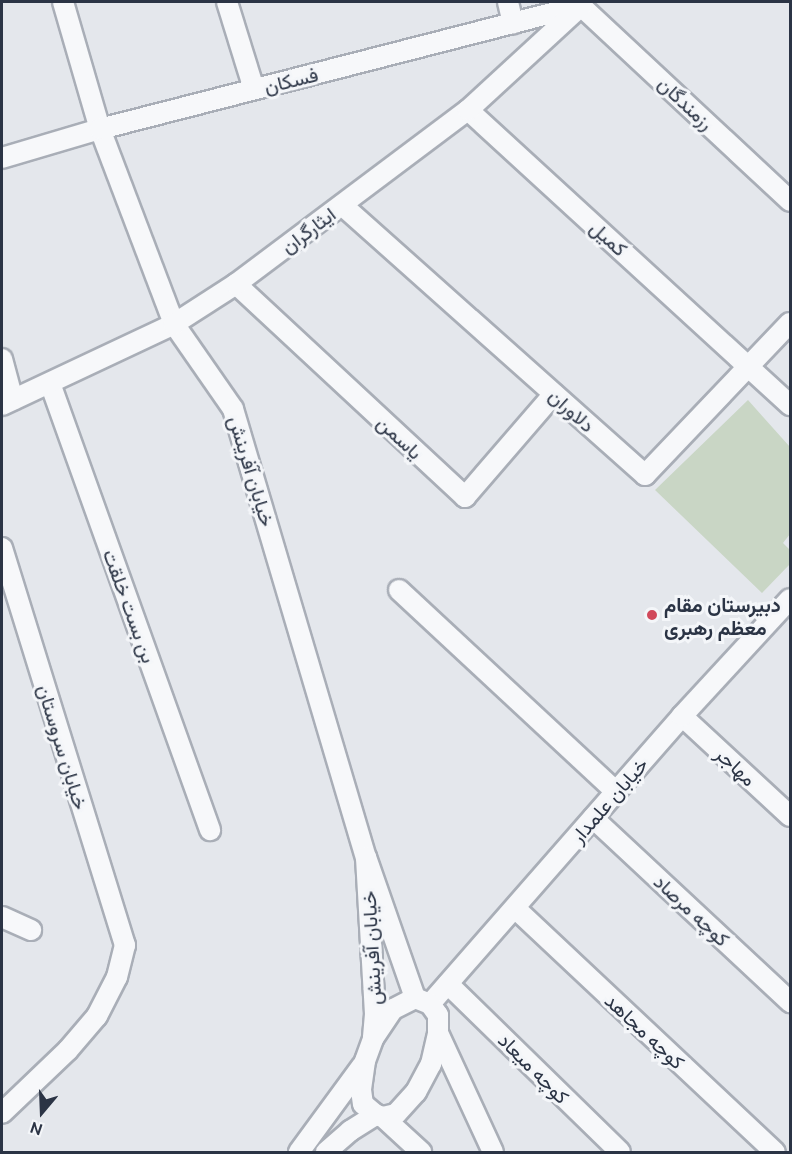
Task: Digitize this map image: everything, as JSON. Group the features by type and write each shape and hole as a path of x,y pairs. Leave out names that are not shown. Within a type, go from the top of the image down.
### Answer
{"street":[{"name":"خیابان آفرینش","path":"63,2 100,129 174,324 233,409 366,857 423,1001 438,1015 438,1033 493,1152"},
{"path":"226,2 254,89"},
{"path":"508,2 513,23"},
{"name":"فسکان","path":"2,158 100,129 585,4"},
{"name":"ایثارگران","path":"7,403 174,324 236,284 468,110 585,4"},
{"name":"رزمندگان","path":"585,4 790,201"},
{"name":"کمیل","path":"468,110 790,405"},
{"name":"دلاوران","path":"342,205 645,475 790,323"},
{"name":"یاسمن","path":"236,284 465,498 554,394"},
{"path":"2,359 7,403"},
{"name":"بن بست خلقت","path":"50,382 210,830"},
{"name":"خیابان سروستان","path":"2,548 125,945 117,977 97,1016 68,1050 2,1113"},
{"path":"399,590 616,792"},
{"name":"خیابان علمدار","path":"373,1039 393,1009 423,1001 448,984 516,909 682,716 789,604"},
{"name":"مهاجر","path":"682,716 790,816"},
{"name":"کوچه مرصاد","path":"593,818 790,1002"},
{"name":"خیابان آفرینش","path":"366,857 375,1014 373,1039"},
{"name":"کوچه مجاهد","path":"516,909 775,1152"},
{"path":"2,917 31,930"},
{"name":"کوچه میعاد","path":"448,984 620,1152"},
{"path":"326,1152 350,1131 380,1116 396,1114 416,1092 431,1064 438,1033"},
{"path":"373,1039 365,1061 361,1090 363,1104 421,1152"},
{"path":"299,1152 365,1061"}],"green space":[{"path":"748,400 790,447 790,534 783,543 790,550 790,564 762,593 655,490"}],"place":[{"name":"دبیرستان مقام معظم رهبری","path":"652,615"}]}
